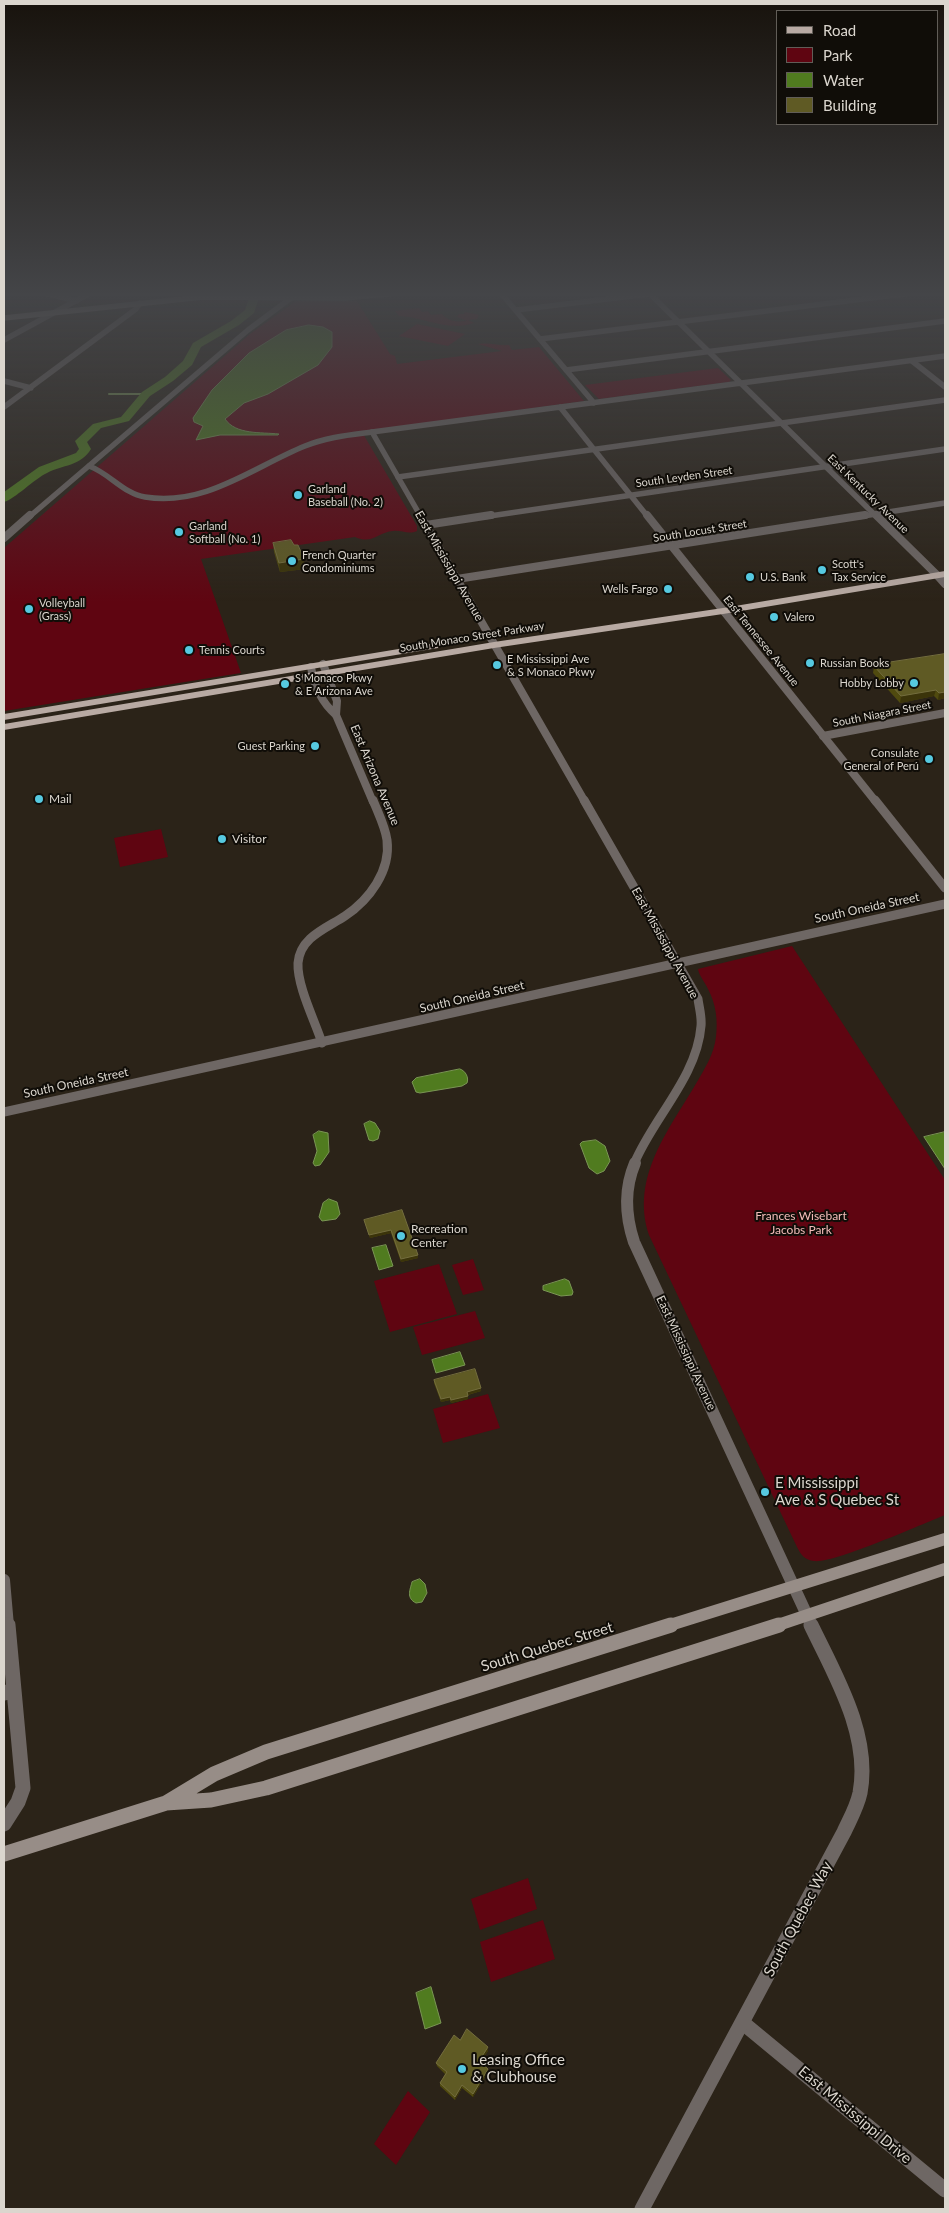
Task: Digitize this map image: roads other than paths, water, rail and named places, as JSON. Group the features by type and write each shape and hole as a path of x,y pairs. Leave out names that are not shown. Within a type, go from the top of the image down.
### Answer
{"main road":[{"name":"South Monaco Street Parkway","path":"4,717 325,669 945,566"},
{"name":"South Monaco Street Parkway","path":"492,641 723,611 941,575"},
{"name":"South Monaco Street Parkway","path":"4,727 311,671"},
{"name":"South Quebec Street","path":"4,1854 166,1803 220,1771 266,1752 794,1588 945,1539"},
{"name":"South Quebec Street","path":"166,1803 211,1800 258,1790 807,1616 945,1569"}],"street":[{"path":"4,407 21,395"},
{"path":"4,538 172,395"},
{"path":"587,395 594,403"},
{"path":"89,466 106,472 126,488 140,496 152,498 180,496 212,488 248,475 313,443 372,432 651,395"},
{"name":"East Kentucky Avenue","path":"753,395 930,568 941,575 945,584"},
{"path":"398,477 945,400"},
{"name":"East Tennessee Avenue","path":"560,407 945,888"},
{"name":"East Mississippi Avenue","path":"372,432 699,1002 702,1018 701,1037 695,1055 646,1138 631,1170 626,1200 629,1225 640,1255 807,1616"},
{"name":"South Leyden Street","path":"426,525 945,449"},
{"name":"South Locust Street","path":"457,579 945,503"},
{"name":"East Arizona Avenue","path":"325,669 337,701 336,715"},
{"name":"East Arizona Avenue","path":"311,671 324,703 336,715 384,829 388,853 382,875 368,896 346,915 312,936 299,955 298,969 322,1043"},
{"name":"South Niagara Street","path":"823,736 945,713"},
{"name":"South Oneida Street","path":"4,1112 945,904"},
{"path":"4,1580 9,1692 23,1788 18,1802 4,1824"},
{"name":"South Quebec Way","path":"642,2209 743,2023 844,1832 856,1805 862,1782 860,1749 853,1722 836,1678 807,1616"},
{"name":"East Mississippi Drive","path":"743,2023 945,2190"}],"water":[{"path":"208,395 265,395 244,403 225,419 236,428 242,430 279,434 220,435 196,440 203,426 194,422 193,418"},
{"path":"460,1069 468,1079 467,1083 462,1086 420,1093 416,1092 412,1082 416,1078"},
{"path":"370,1121 375,1123 380,1131 378,1139 373,1141 369,1140 364,1124"},
{"path":"319,1131 328,1133 329,1152 320,1165 315,1166 313,1163 317,1151 313,1135"},
{"path":"945,1132 945,1169 924,1137"},
{"path":"596,1140 605,1146 610,1161 604,1171 597,1174 589,1168 580,1144"},
{"path":"329,1199 337,1202 340,1214 336,1219 322,1221 319,1217 323,1203"},
{"path":"386,1245 393,1266 379,1270 372,1248"},
{"path":"565,1279 569,1281 573,1292 572,1295 561,1296 543,1290 543,1286"},
{"path":"460,1352 465,1365 436,1373 432,1360"},
{"path":"420,1579 425,1584 427,1593 422,1602 416,1603 411,1599 410,1591 412,1582"},
{"path":"431,1987 441,2023 425,2029 416,1993"}],"waterway":[{"path":"4,498 36,474 80,456 85,449 81,441 97,426 125,419 145,395"}],"place":[{"name":"Garland Baseball (No. 2)","path":"298,495"},
{"name":"Garland Softball (No. 1)","path":"179,532"},
{"name":"French Quarter Condominiums","path":"292,561"},
{"name":"Scott's Tax Service","path":"822,570"},
{"name":"U.S. Bank","path":"750,577"},
{"name":"Wells Fargo","path":"668,589"},
{"name":"Volleyball (Grass)","path":"29,609"},
{"name":"Valero","path":"774,617"},
{"name":"Tennis Courts","path":"189,650"},
{"name":"Russian Books","path":"810,663"},
{"name":"E Mississippi Ave & S Monaco Pkwy","path":"497,665"},
{"name":"Hobby Lobby","path":"914,683"},
{"name":"S Monaco Pkwy & E Arizona Ave","path":"285,684"},
{"name":"Guest Parking","path":"315,746"},
{"name":"Consulate General of Perú","path":"929,759"},
{"name":"Mail","path":"39,799"},
{"name":"Visitor","path":"222,839"},
{"name":"Recreation Center","path":"401,1236"},
{"name":"E Mississippi Ave & S Quebec St","path":"765,1492"},
{"name":"Leasing Office & Clubhouse","path":"462,2069"}],"park label":[{"name":"Frances Wisebart Jacobs Park","path":"801,1223"}]}
